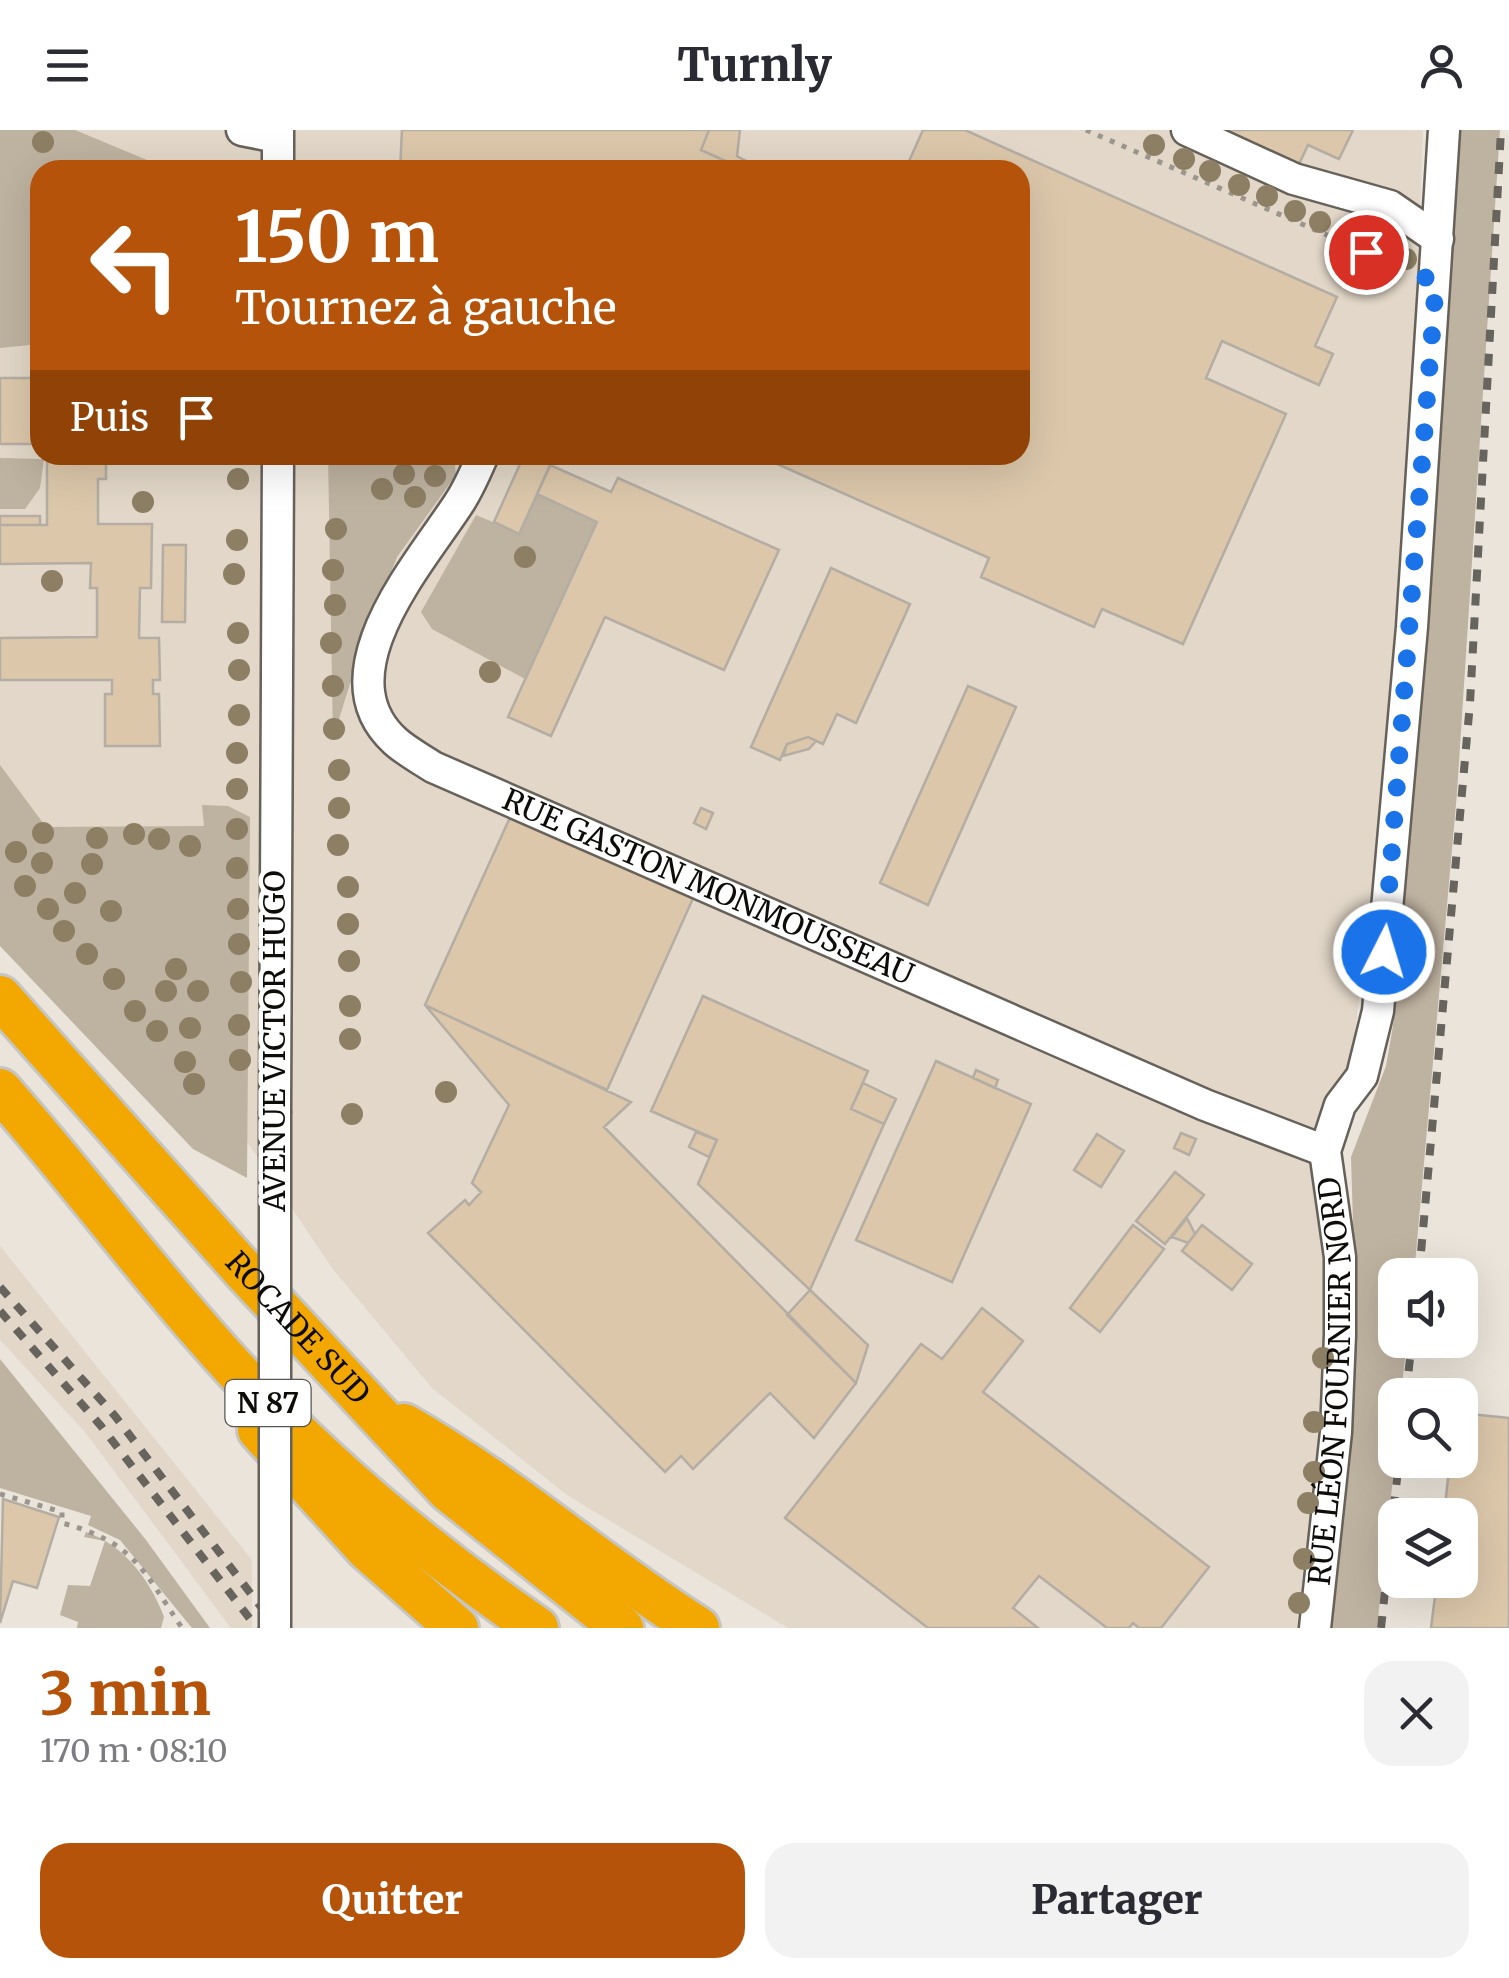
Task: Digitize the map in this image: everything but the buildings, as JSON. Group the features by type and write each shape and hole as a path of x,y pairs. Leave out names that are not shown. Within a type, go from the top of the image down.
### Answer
{"highway":[{"name":"ROCADE SUD","path":"0,996 448,1490 622,1628"},
{"name":"N 87","path":"0,1090 200,1330 298,1433 396,1522 536,1628"},
{"path":"42,1137 156,1310 368,1549 457,1628"},
{"path":"369,1406 475,1466 579,1549 698,1628"}],"street":[{"path":"242,130 278,134 278,160"},
{"path":"1187,130 1294,179 1390,206 1438,239"},
{"name":"RUE LÉON FOURNIER NORD","path":"1315,1628 1336,1432 1340,1335 1340,1258 1325,1151 1340,1105 1362,1076 1378,1011 1410,644 1444,130"},
{"name":"AVENUE VICTOR HUGO","path":"275,1628 278,465"},
{"name":"RUE GASTON MONMOUSSEAU","path":"478,465 462,498 383,616 378,630 369,659 373,704 392,739 433,767 1068,1058 1325,1151"}],"path":[{"path":"1086,130 1436,282"},
{"path":"2,1494 62,1512 62,1523 120,1544 149,1577 181,1626 172,1628"}],"shaded area":[{"path":"0,130 1423,130 1417,297 1383,802 1328,1252 1314,1538 1304,1628 788,1628 567,1495 432,1388 332,1268 203,1076 0,802"},
{"path":"0,130 75,130 147,160 30,160 30,345 0,348"},
{"path":"1457,130 1500,130 1457,793 1416,1258 1378,1258 1378,1358 1405,1358 1403,1378 1378,1378 1378,1478 1393,1478 1391,1498 1378,1498 1377,1628 1328,1628 1350,1465 1355,1289 1351,1157 1386,1066 1393,1026 1431,590 1428,579 1450,292"},
{"path":"0,458 30,459 30,465 43,465 40,488 25,509 0,509"},
{"path":"328,465 455,465 456,475 397,557 360,652 333,738"},
{"path":"537,494 597,522 525,679 432,629 421,612 476,515 519,533"},
{"path":"0,765 46,827 204,826 202,805 228,806 250,817 247,1178 193,1149 0,946"},
{"path":"0,1246 252,1560 252,1628 231,1628 85,1432 0,1340"},
{"path":"0,1359 146,1540 210,1628 192,1628 120,1540 88,1525 91,1516 0,1488"},
{"path":"105,1541 143,1577 164,1617 161,1628 77,1628 78,1622 60,1615 68,1585 90,1586"}],"railway":[{"path":"1421,1258 1470,703 1501,130"},
{"path":"0,1287 115,1416 277,1628"},
{"path":"0,1311 101,1426 257,1628"},
{"path":"1408,1378 1410,1358"},
{"path":"1381,1628 1397,1478"}],"route":[{"path":"1366,252 1436,282 1384,952"}]}
